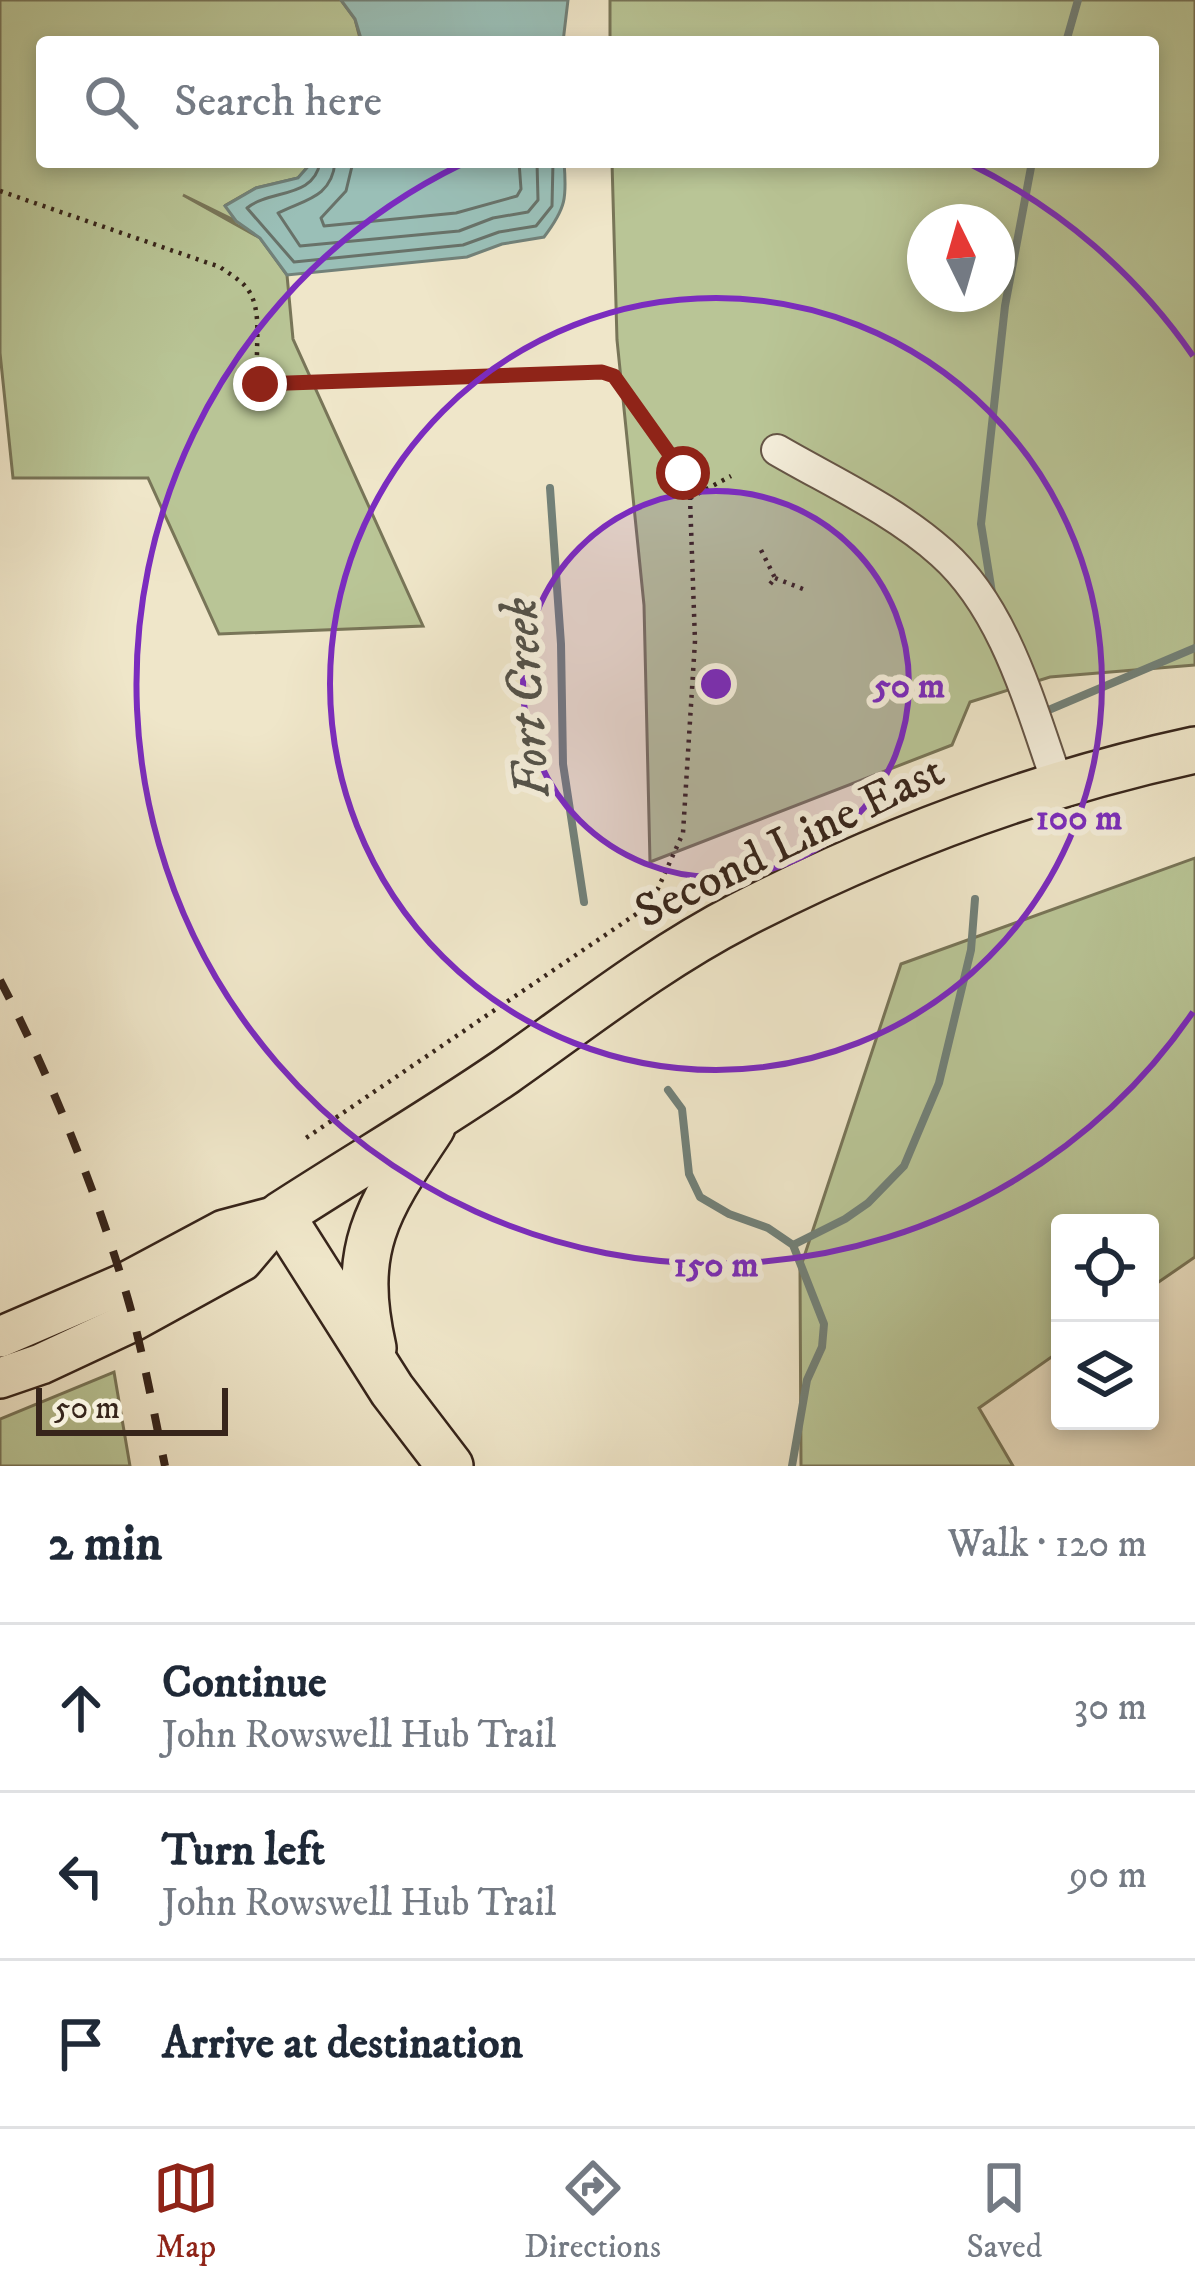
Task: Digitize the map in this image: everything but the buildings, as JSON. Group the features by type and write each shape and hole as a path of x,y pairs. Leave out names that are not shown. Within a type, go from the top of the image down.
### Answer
{"highway":[{"name":"Second Line East","path":"281,1215 441,1114 646,970 739,916 868,854 1058,784 1195,750"},
{"path":"376,1366 364,1313 369,1238 384,1199 441,1114"},
{"path":"281,1215 376,1366 450,1466"}],"main road":[{"name":"Second Line East","path":"0,1337 123,1284 224,1230 281,1215"},
{"name":"Second Line East","path":"0,1378 133,1321 242,1261 281,1215"}],"lane":[{"path":"777,449 857,494 944,555 973,590 1005,642 1058,784"}],"path":[{"path":"0,190 220,267 248,288 257,318 255,366 260,384 602,372 614,376 683,473 690,498 695,641 688,775 682,833 651,904 306,1138"},
{"path":"690,498 730,476"},
{"path":"760,550 775,578 808,591"},
{"path":"766,588 775,578"}],"green space":[{"path":"0,0 341,0 355,19 359,36 36,36 36,168 307,168 298,178 256,188 226,205 236,221 183,195 260,238 287,275 293,339 423,626 219,634 148,478 13,478 0,353"},
{"path":"610,0 1195,0 1195,665 1050,677 970,702 952,745 650,862 644,605 617,340 612,168 1159,168 1159,36 610,36"},
{"path":"1195,858 1195,1257 1159,1282 1159,1214 1051,1214 1051,1357 979,1408 1013,1466 801,1466 800,1269 901,964"},
{"path":"114,1372 130,1466 0,1466 0,1419"}],"water":[{"path":"341,0 568,0 564,36 360,36"},
{"path":"307,168 564,168 565,194 544,237 502,244 467,257 287,275 260,238 236,221 225,206 256,188 298,178"}],"waterway":[{"path":"1068,36 1078,0"},
{"path":"993,599 981,524 1005,306 1031,168"},
{"name":"Fort Creek","path":"550,488 561,644 563,764 584,902"},
{"path":"1051,709 1195,648"},
{"path":"793,1245 868,1203 904,1166 939,1083 971,950 975,899"},
{"name":"Fort Creek","path":"668,1090 682,1109 689,1174 700,1197 768,1228 793,1245 824,1324 822,1347 807,1380 792,1466"}],"railway":[{"path":"0,980 55,1095 101,1215 133,1317 165,1466"}],"route":[{"path":"260,384 602,372 614,376 683,473"}]}
